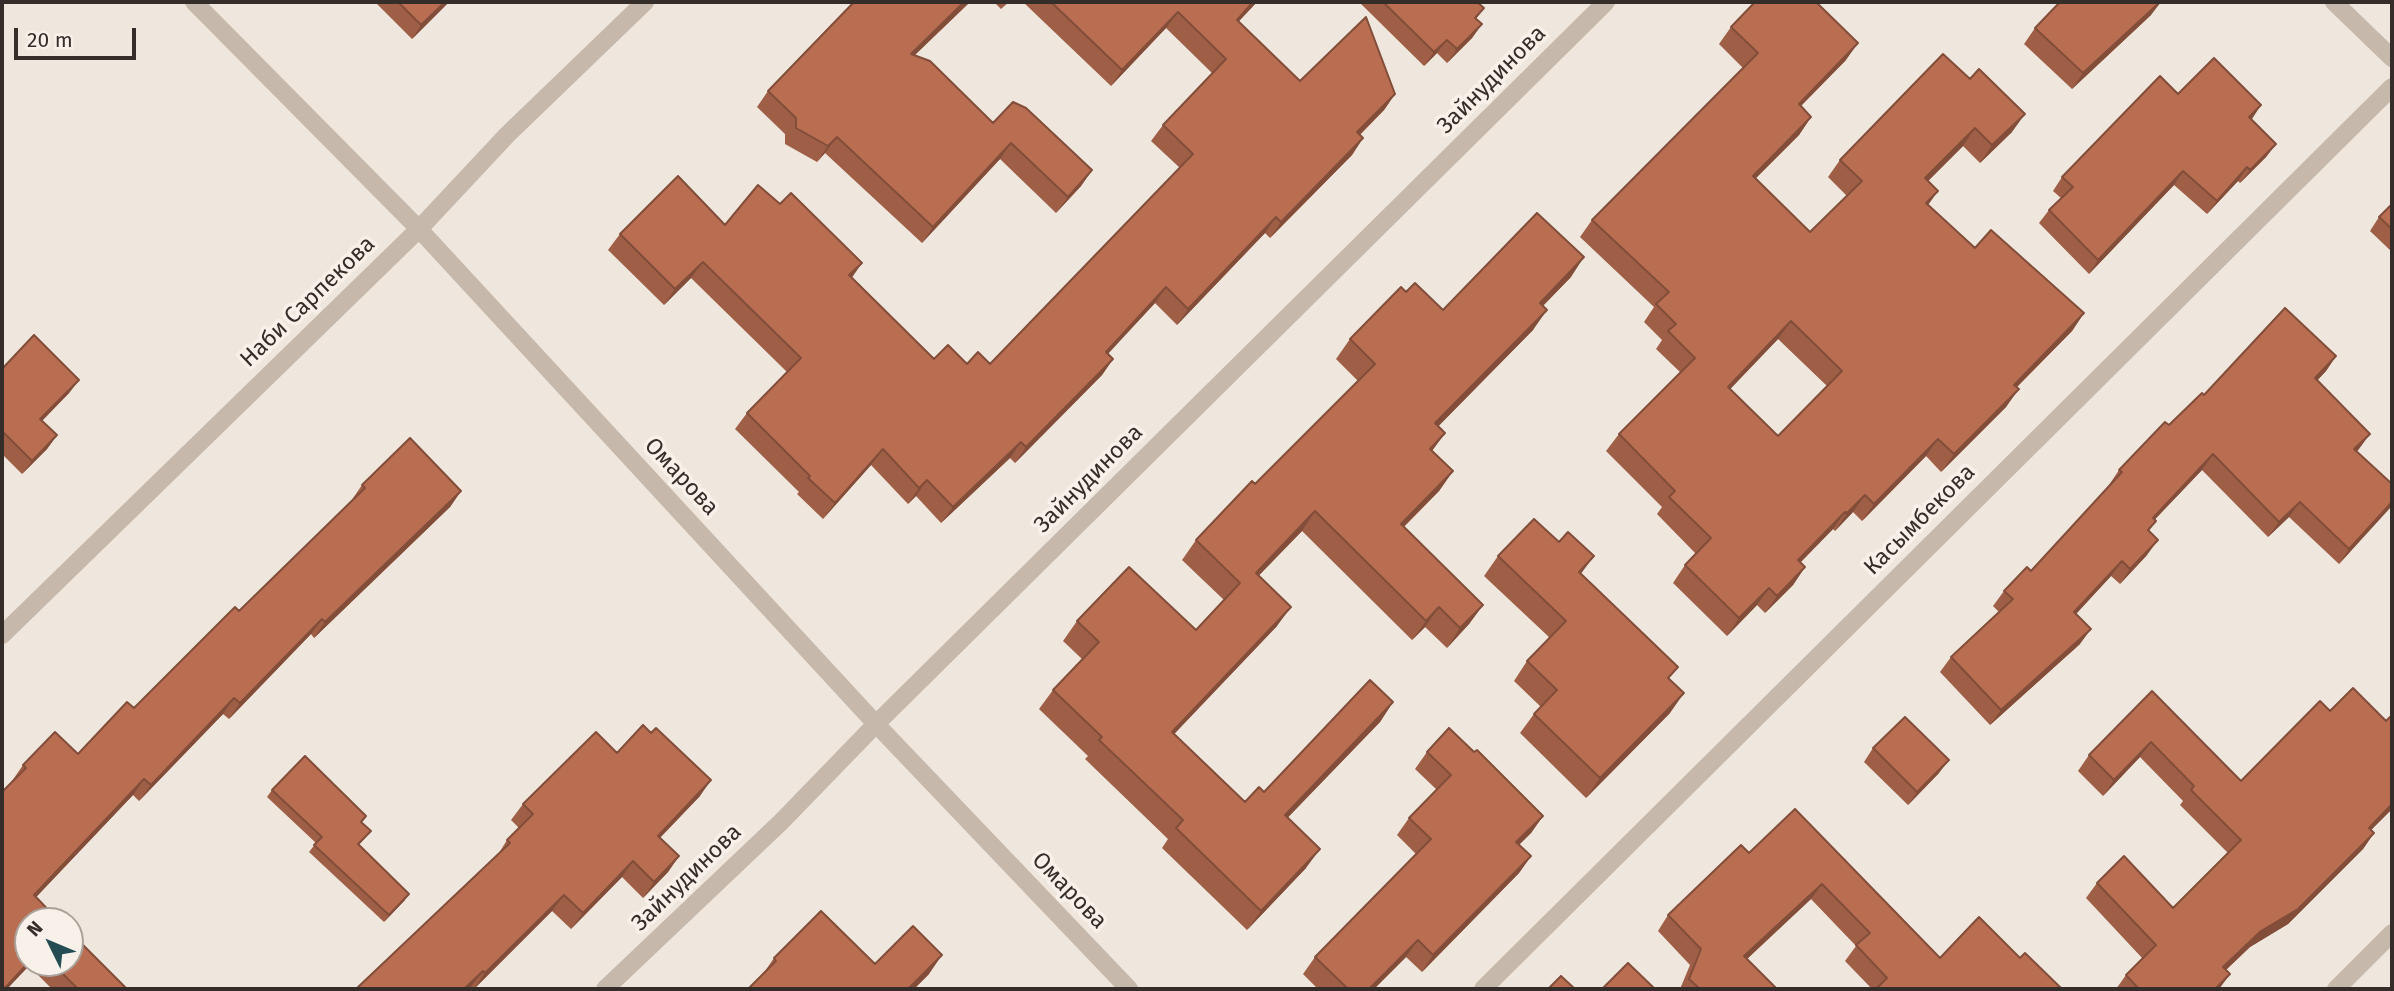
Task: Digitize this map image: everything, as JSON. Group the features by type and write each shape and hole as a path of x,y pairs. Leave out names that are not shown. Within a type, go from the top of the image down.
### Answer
{"street":[{"name":"Омарова","path":"194,2 419,229 876,724 1129,989"},
{"name":"Наби Сарпекова","path":"2,635 419,229 507,135 645,2"},
{"name":"Зайнудинова","path":"605,989 781,822 876,724 1606,2"},
{"path":"2334,2 2392,58"},
{"name":"Касымбекова","path":"1483,989 2392,87"},
{"path":"2336,989 2392,933"}],"building":[{"path":"398,2 445,2 421,25"},
{"path":"854,2 964,2 911,54 930,61 993,123 1013,102 1026,108 1092,170 1068,197 1011,143 933,227 837,137 828,146 796,128 796,118 768,91"},
{"path":"1051,2 1253,2 1237,20 1300,81 1366,17 1395,94 1357,132 1363,138 1281,222 1276,217 1188,309 1166,287 1106,352 1113,359 1026,447 1021,442 953,507 927,480 919,488 883,449 835,503 747,413 801,358 703,262 675,289 620,234 678,176 725,225 758,185 780,204 791,193 862,263 849,275 934,359 948,345 967,364 978,352 990,364 1193,154 1163,125 1226,59 1178,12 1122,70"},
{"path":"1383,2 1477,2 1484,8 1475,18 1482,24 1457,49 1447,40 1434,52"},
{"path":"1755,2 1816,2 1858,43 1799,104 1811,117 1753,176 1810,232 1862,181 1840,160 1943,54 1970,79 1979,69 2025,114 1992,145 1975,128 1925,178 1938,191 1926,203 1975,248 1991,230 2084,313 2014,385 2019,389 1954,454 1938,439 1874,504 1865,495 1845,512 1798,560 1805,567 1777,596 1769,588 1739,618 1685,565 1711,538 1669,497 1675,491 1619,434 1695,358 1668,331 1676,324 1656,304 1669,292 1592,220 1758,53 1731,27","holes":["1791,321 1842,371 1778,436 1728,387"]},
{"path":"2060,2 2160,2 2083,73 2035,28"},
{"path":"2214,58 2261,105 2249,117 2276,144 2250,170 2247,167 2217,201 2183,171 2098,260 2049,210 2073,187 2062,177 2160,76 2178,94"},
{"path":"2392,204 2392,229 2379,217"},
{"path":"1537,213 1584,257 1540,303 1547,310 1435,423 1445,433 1430,449 1453,471 1401,524 1483,605 1460,628 1439,607 1426,621 1315,511 1256,573 1291,607 1172,732 1245,802 1259,787 1264,792 1370,680 1393,702 1285,815 1320,849 1261,911 1176,828 1183,820 1099,740 1102,737 1053,690 1099,642 1077,621 1129,567 1196,630 1240,583 1196,540 1252,481 1255,484 1375,364 1350,339 1401,287 1406,292 1415,283 1443,310"},
{"path":"2285,308 2336,356 2315,378 2370,434 2354,449 2392,484 2392,502 2349,549 2300,502 2279,522 2213,454 2153,518 2156,521 2148,530 2158,540 2130,569 2122,561 2074,612 2091,629 2001,710 1951,657 2013,599 2004,591 2027,567 2031,571 2122,472 2119,470 2165,422 2169,425 2202,393 2204,395"},
{"path":"34,335 79,380 40,419 57,435 32,461 2,431 2,369"},
{"path":"410,438 461,491 325,622 322,619 240,703 234,698 151,785 144,779 34,895 46,907 14,907 15,977 2,989 2,792 26,768 23,765 55,732 78,754 127,702 134,708 235,607 239,611 365,488 362,485"},
{"path":"1534,519 1559,542 1568,532 1594,556 1579,572 1678,667 1668,678 1684,693 1600,778 1534,714 1557,690 1527,661 1566,621 1498,556"},
{"path":"2353,688 2386,721 2392,715 2392,804 2369,828 2374,833 2298,909 2261,931 2223,967 2230,974 2215,989 2139,989 2126,975 2156,945 2097,883 2124,856 2173,908 2241,840 2191,790 2194,786 2151,742 2114,780 2089,755 2152,691 2241,781 2320,701 2330,711"},
{"path":"1905,717 1949,760 1917,792 1873,748"},
{"path":"643,725 651,733 656,728 711,780 658,836 679,856 654,882 633,861 583,913 564,895 485,973 483,971 464,989 356,989 510,843 507,840 533,814 523,804 596,732 617,753"},
{"path":"1449,728 1474,752 1477,750 1543,816 1516,842 1531,856 1433,955 1418,940 1369,989 1348,989 1315,957 1431,839 1409,818 1451,775 1427,752"},
{"path":"305,756 366,816 361,822 371,831 358,844 409,894 389,915 314,845 322,837 272,790"},
{"path":"1795,809 1940,958 1979,917 2020,958 2025,953 2062,989 1876,989 1887,978 1856,945 1870,933 1822,884 1744,956 1777,989 1700,989 1689,979 1701,949 1668,915 1741,845 1749,853"},
{"path":"821,911 875,964 913,926 942,955 908,989 748,989 776,961 774,958"},
{"path":"84,946 127,989 78,989 66,977 84,977"},
{"path":"1628,963 1655,989 1602,989"},
{"path":"1561,976 1575,989 1548,989"}]}
